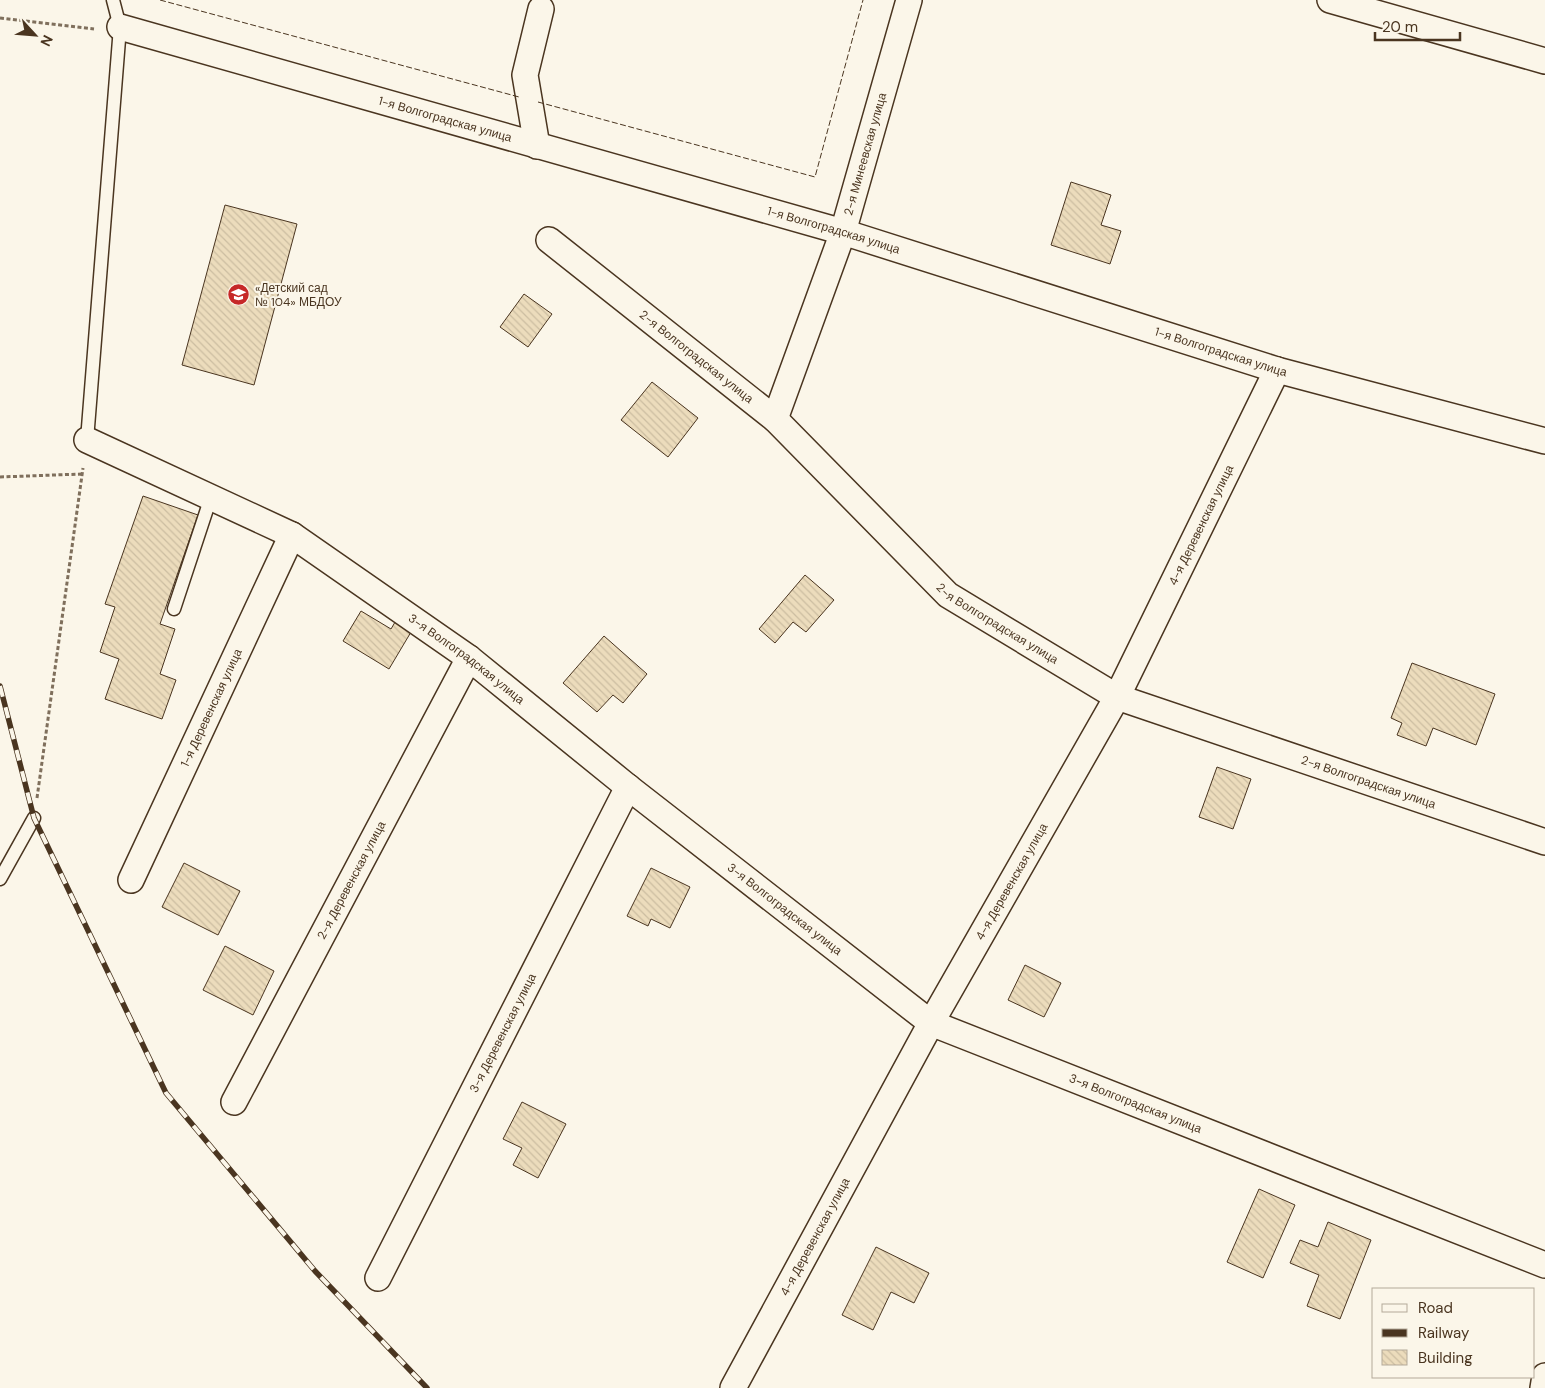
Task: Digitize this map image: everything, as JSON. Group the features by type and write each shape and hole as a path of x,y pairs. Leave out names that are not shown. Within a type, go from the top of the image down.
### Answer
{"street":[{"name":"2-я Минеевская улица","path":"774,419 843,232 909,0"},
{"path":"1330,0 1545,61"},
{"path":"537,146 524,75 541,9"},
{"name":"1-я Волгоградская улица","path":"108,28 843,232 1277,370 1545,441"},
{"name":"2-я Волгоградская улица","path":"549,240 774,419 948,595 1117,697 1545,842"},
{"name":"4-я Деревенская улица","path":"733,1388 931,1023 1117,697 1277,370"},
{"name":"3-я Волгоградская улица","path":"87,440 292,534 469,658 628,787 931,1023 1545,1266"},
{"name":"1-я Деревенская улица","path":"131,880 292,534"},
{"name":"2-я Деревенская улица","path":"234,1102 469,658"},
{"name":"3-я Деревенская улица","path":"378,1278 628,787"},
{"path":"1543,1388 1545,1376"}],"lane":[{"path":"87,440 108,28 113,0"},
{"path":"174,609 211,497"},
{"path":"0,879 34,818"}],"path":[{"path":"0,18 108,28"},
{"path":"34,818 87,440"},
{"path":"0,477 82,474"}],"building":[{"path":"1071,182 1111,195 1101,225 1121,231 1110,264 1051,245"},
{"name":"«Детский сад № 104» МБДОУ","path":"225,205 297,224 254,385 182,365"},
{"path":"524,294 552,314 528,347 500,327"},
{"path":"652,382 698,418 668,457 621,420"},
{"path":"143,496 198,515 160,624 175,629 160,674 176,680 162,719 105,699 119,659 100,652 115,607 105,604"},
{"path":"805,575 834,600 806,632 793,622 775,643 759,629"},
{"path":"361,611 391,629 398,617 414,627 389,669 343,641"},
{"path":"604,636 647,674 623,703 613,695 597,712 563,683"},
{"path":"1412,663 1495,694 1476,745 1433,728 1426,746 1397,735 1402,723 1391,718"},
{"path":"1217,767 1251,779 1233,829 1199,817"},
{"path":"184,863 240,891 218,935 162,907"},
{"path":"651,868 690,887 670,928 651,919 648,926 627,916"},
{"path":"225,946 274,971 253,1015 203,990"},
{"path":"1025,965 1061,983 1044,1017 1008,1000"},
{"path":"522,1102 566,1124 538,1178 513,1165 522,1148 503,1139"},
{"path":"1259,1189 1295,1205 1263,1278 1227,1262"},
{"path":"1328,1222 1371,1240 1340,1319 1307,1306 1319,1275 1290,1263 1300,1240 1318,1247"},
{"path":"876,1247 929,1273 914,1303 891,1292 873,1330 842,1315"}],"railway":[{"path":"0,686 34,818 166,1093 315,1271 427,1388"}],"fence":[{"path":"160,0 519,97"},
{"path":"538,102 815,177 863,0"}],"place":[{"name":"«Детский сад № 104» МБДОУ","path":"239,295"}]}
